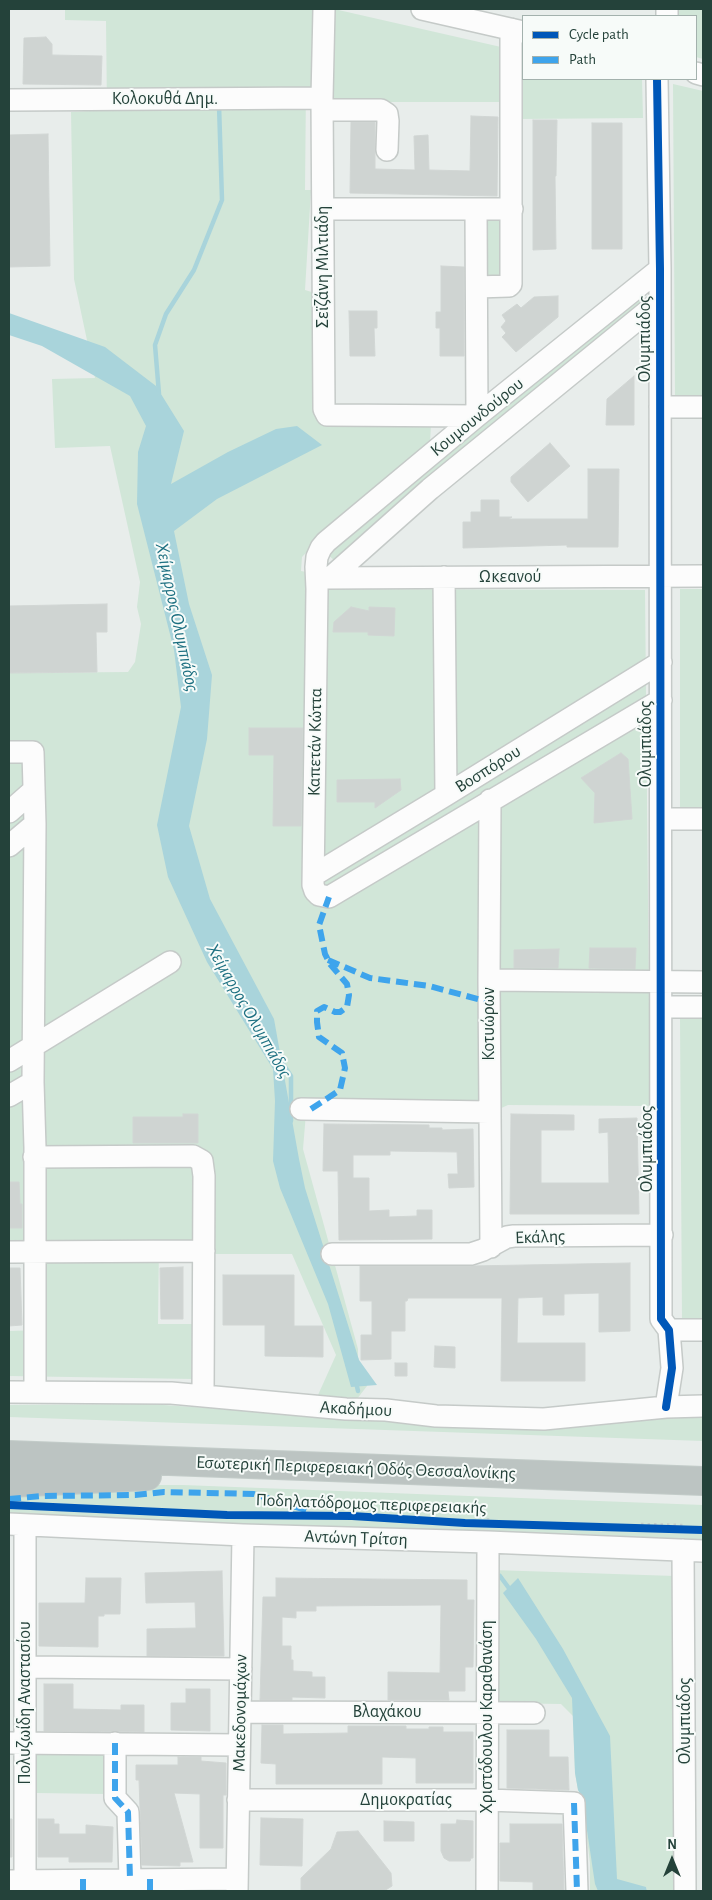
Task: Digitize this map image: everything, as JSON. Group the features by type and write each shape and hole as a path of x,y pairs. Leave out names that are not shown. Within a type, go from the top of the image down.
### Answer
{"highway":[{"name":"Εσωτερική Περιφερειακή Οδός Θεσσαλονίκης","path":"9,1438 703,1463"},
{"name":"Εσωτερική Περιφερειακή Οδός Θεσσαλονίκης","path":"9,1455 703,1481"},
{"path":"9,1483 160,1475 284,1473 299,1466"}],"street":[{"name":"Σεϊζάνη Μιλτιάδη","path":"312,9 310,79 322,104"},
{"name":"Σεϊζάνη Μιλτιάδη","path":"324,9 322,104 324,410 330,416 477,416"},
{"path":"422,9 517,30 511,284 509,286 477,287"},
{"name":"Ολυμπιάδος","path":"657,80 660,269 661,1319 669,1330 672,1368 666,1407"},
{"name":"Κολοκυθά Δημ.","path":"9,100 322,104 380,110 387,114 387,150"},
{"path":"323,209 512,209"},
{"path":"476,209 477,416"},
{"name":"Κουμουνδούρου","path":"660,269 477,416 326,542 317,557 323,578 660,301"},
{"path":"660,407 703,407"},
{"name":"Ωκεανού","path":"323,578 703,576"},
{"path":"444,577 446,795"},
{"name":"Καπετάν Κώττα","path":"323,578 313,885 319,895 329,897"},
{"name":"Βοσπόρου","path":"314,875 661,662"},
{"name":"Βοσπόρου","path":"329,897 661,700"},
{"path":"9,752 33,752 35,824 33,1082 35,1392"},
{"path":"9,812 34,790"},
{"name":"Κοτυώρων","path":"490,800 489,1112 491,1247"},
{"path":"661,819 703,819"},
{"path":"9,846 35,824"},
{"path":"9,1061 170,962"},
{"path":"489,980 703,982"},
{"path":"661,1007 703,1007"},
{"path":"9,1096 33,1082"},
{"path":"301,1109 489,1112"},
{"path":"34,1157 193,1156 202,1161 204,1176 203,1396"},
{"name":"Εκάλης","path":"332,1254 471,1254 514,1236 662,1234"},
{"path":"9,1252 204,1251"},
{"path":"669,1330 703,1330"},
{"name":"Ακαδήμου","path":"9,1392 150,1393 316,1407 386,1410 436,1416 544,1418 666,1407 703,1406"},
{"name":"Αντώνη Τρίτση","path":"17,1524 243,1535 488,1530 693,1551"},
{"name":"Πολυζωίδη Αναστασίου","path":"17,1524 25,1667 17,1703 17,1880"},
{"name":"Χριστόδουλου Καραθανάση","path":"487,1891 488,1530"},
{"name":"Μακεδονομάχων","path":"237,1885 243,1535"},
{"name":"Ολυμπιάδος","path":"685,1891 694,1802 693,1551"},
{"path":"25,1667 241,1669"},
{"name":"Βλαχάκου","path":"240,1712 534,1713"},
{"path":"17,1743 239,1745"},
{"path":"115,1744 115,1798 128,1812 143,1883"},
{"name":"Δημοκρατίας","path":"238,1800 487,1800 574,1803 577,1891"},
{"path":"17,1880 83,1885 143,1883 237,1885"}],"path":[{"path":"641,1524 683,1526"},
{"path":"631,1528 693,1530"}],"green space":[{"path":"65,9 334,9 522,52 522,80 642,80 643,118 519,119 518,102 334,102 333,87 306,87 305,190 311,190 305,290 315,293 318,423 431,423 430,445 322,536 302,557 301,571 306,572 308,589 645,590 650,1110 649,1106 508,1105 497,1110 307,1101 303,1149 367,1386 357,1399 354,1400 353,1398 318,1395 336,1355 292,1254 212,1254 159,1244 158,1324 193,1324 194,1379 9,1376 9,1331 40,1330 41,1244 9,1243 9,673 128,672 135,662 141,624 137,607 140,582 110,446 55,448 52,379 95,378 74,279 71,112 107,110 106,21 65,20"},
{"path":"678,9 703,9 703,59 697,57 697,15 678,15"},
{"path":"673,84 703,91 703,398 675,398"},
{"path":"487,215 506,215 506,282 488,282"},
{"path":"639,295 645,306 335,561 327,554"},
{"path":"680,589 703,589 703,807 680,807"},
{"path":"680,1018 703,1018 703,1322 682,1322"},
{"path":"149,1404 398,1421 703,1414 703,1441 9,1417 9,1405"},
{"path":"183,1485 703,1505 703,1540 582,1534 9,1518 9,1487"},
{"path":"493,1570 675,1576 674,1891 647,1891 646,1887 641,1891 590,1891 590,1863 582,1797 578,1790 575,1773 573,1716 561,1704 495,1703"},
{"path":"37,1754 106,1754 105,1794 37,1793"}],"water":[{"path":"9,313 105,347 156,386 184,431 171,484 228,452 276,429 297,426 322,445 217,499 174,531 189,604 212,675 207,739 189,826 210,899 274,1019 305,1188 359,1360 377,1385 351,1387 328,1304 280,1188 273,1161 275,1101 273,1069 207,962 168,877 157,825 181,707 174,650 137,504 138,452 146,426 130,396 42,346 9,335"},
{"path":"518,1578 563,1649 610,1736 617,1879 646,1887 647,1891 598,1891 595,1884 582,1797 578,1790 575,1773 572,1698 536,1639 503,1593"}],"building":[{"path":"46,37 52,44 52,55 102,56 101,85 23,84 24,38"},
{"path":"471,116 498,117 497,196 350,193 351,122 375,122 375,169 415,170 414,136 428,135 429,170 470,171"},
{"path":"533,120 557,120 555,176 556,249 533,250"},
{"path":"592,123 622,123 622,249 592,249"},
{"path":"48,134 50,266 9,267 9,135"},
{"path":"441,266 464,267 464,356 440,356 440,328 436,328 436,312 441,312"},
{"path":"558,296 558,317 516,352 502,337 506,333 501,327 506,321 502,315 517,304 521,308 534,297"},
{"path":"349,311 377,311 377,328 374,328 375,356 350,356"},
{"path":"634,376 634,425 606,425 607,399"},
{"path":"550,443 570,466 528,502 511,482 511,477"},
{"path":"588,469 619,469 618,547 567,547 567,545 463,548 463,522 471,522 471,512 481,512 481,500 499,500 499,517 512,517 509,519 588,519"},
{"path":"107,604 107,632 96,632 97,672 9,673 9,606"},
{"path":"351,607 369,611 369,607 395,608 394,636 368,635 368,632 333,632 334,622"},
{"path":"249,728 303,728 301,826 273,826 274,755 249,755"},
{"path":"621,753 628,759 632,819 594,823 595,793 581,778"},
{"path":"400,779 401,790 375,808 375,802 337,802 337,780"},
{"path":"590,948 636,948 635,969 589,968"},
{"path":"559,949 558,968 514,968 514,950"},
{"path":"183,1114 198,1114 198,1143 133,1143 133,1117 183,1117"},
{"path":"511,1114 574,1115 574,1130 541,1130 541,1183 609,1183 608,1132 599,1133 599,1119 637,1118 639,1214 510,1214"},
{"path":"324,1124 429,1125 429,1128 442,1128 442,1130 473,1129 474,1187 449,1188 448,1174 458,1174 457,1152 390,1151 390,1155 353,1155 353,1178 369,1178 369,1211 389,1210 389,1217 417,1216 417,1210 432,1210 432,1239 339,1240 338,1171 323,1171"},
{"path":"9,1182 19,1182 20,1204 22,1204 22,1228 9,1228"},
{"path":"630,1263 630,1331 599,1332 599,1293 564,1294 564,1315 543,1315 543,1297 518,1298 517,1343 585,1343 585,1381 501,1381 502,1298 408,1298 405,1301 405,1331 391,1331 391,1359 361,1360 361,1335 372,1335 372,1301 360,1301 360,1266"},
{"path":"183,1267 183,1319 161,1319 160,1268"},
{"path":"9,1268 20,1268 22,1325 9,1326"},
{"path":"223,1275 294,1275 294,1326 323,1326 323,1357 265,1356 265,1325 223,1325"},
{"path":"435,1346 455,1347 455,1368 434,1367"},
{"path":"395,1363 407,1363 407,1376 395,1376"},
{"path":"222,1571 224,1656 147,1656 147,1629 196,1628 195,1602 146,1603 145,1573"},
{"path":"86,1578 121,1578 120,1614 98,1616 98,1647 39,1646 39,1603 85,1603"},
{"path":"276,1578 467,1580 467,1600 474,1600 473,1667 465,1667 465,1691 448,1691 449,1700 388,1700 388,1672 440,1673 441,1605 316,1606 316,1611 296,1611 296,1618 282,1617 282,1646 291,1646 293,1671 312,1672 312,1677 325,1677 325,1698 292,1697 292,1700 260,1700 263,1597 276,1597"},
{"path":"44,1684 73,1684 73,1709 121,1710 121,1705 144,1705 144,1732 44,1731"},
{"path":"186,1689 210,1689 210,1731 171,1730 171,1703 186,1703"},
{"path":"262,1725 283,1725 283,1734 348,1733 348,1726 406,1726 406,1729 443,1727 443,1732 473,1732 473,1783 416,1783 416,1758 382,1757 382,1784 276,1784 276,1764 261,1763"},
{"path":"507,1730 549,1730 549,1757 568,1757 569,1790 507,1788"},
{"path":"178,1757 201,1757 201,1761 226,1763 226,1795 223,1795 223,1848 200,1848 200,1794 174,1793 193,1862 180,1862 180,1866 142,1865 139,1780 136,1780 136,1765 178,1765"},
{"path":"261,1818 303,1819 302,1866 260,1865"},
{"path":"9,1819 12,1819 12,1857 9,1857"},
{"path":"38,1819 54,1819 54,1824 59,1824 59,1834 86,1834 86,1825 113,1827 112,1862 69,1862 69,1857 38,1857"},
{"path":"457,1820 473,1821 473,1858 470,1861 449,1861 444,1858 441,1851 441,1824 456,1824"},
{"path":"384,1821 414,1822 414,1841 384,1841"},
{"path":"510,1824 562,1824 564,1891 533,1891 533,1882 500,1881 500,1843 510,1843"},
{"path":"358,1831 391,1873 392,1886 384,1891 301,1891 301,1878 331,1849 337,1832"}],"waterway":[{"path":"159,394 155,345 166,314 194,270 222,200 219,105"},
{"name":"Χείμαρρος Ολυμπιάδος","path":"279,1058 291,1076 291,1121"},
{"name":"Χείμαρρος Ολυμπιάδος","path":"356,1382 358,1391"},
{"name":"Χείμαρρος Ολυμπιάδος","path":"500,1576 511,1591"}],"marked path":[{"path":"311,1109 340,1090 345,1068 342,1053 319,1037 317,1022 317,1011 324,1007 340,1012 347,1007 349,995 347,984 330,964 325,954 319,925 329,897"},
{"path":"328,960 370,978 429,986 489,1002"},
{"path":"9,1499 42,1496 135,1495 164,1492 254,1494 309,1511"},
{"path":"115,1743 115,1798 128,1812 130,1879"},
{"path":"574,1803 577,1891"},
{"path":"83,1879 83,1891"},
{"path":"150,1879 150,1891"}],"cycle path":[{"path":"657,80 660,269 661,1319 669,1330 672,1368 666,1407"},
{"name":"Ποδηλατόδρομος περιφερειακής","path":"9,1505 227,1515 352,1516 465,1523 703,1530"}]}
